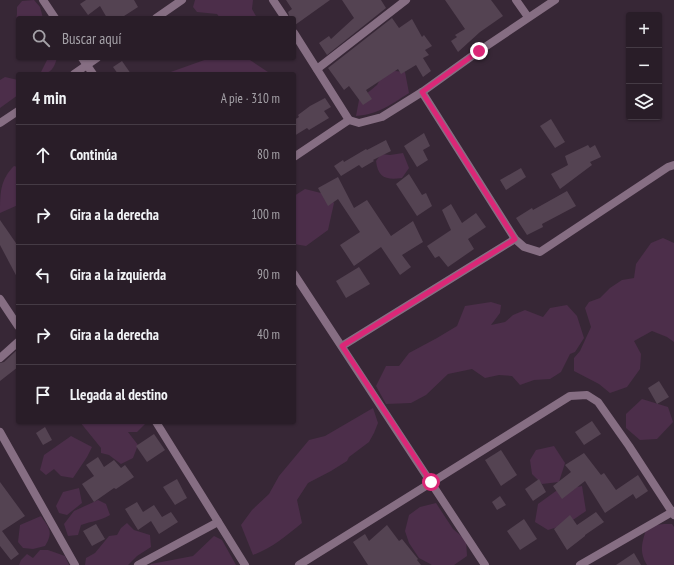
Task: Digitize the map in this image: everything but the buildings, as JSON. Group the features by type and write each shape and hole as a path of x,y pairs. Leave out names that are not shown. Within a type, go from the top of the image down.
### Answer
{"street":[{"path":"43,0 54,16"},
{"path":"159,16 182,0"},
{"path":"273,0 284,16"},
{"path":"317,69 406,0"},
{"path":"516,0 528,17"},
{"path":"296,36 349,120 359,123 382,117 422,92 528,17 555,0"},
{"path":"83,60 92,72"},
{"path":"77,72 94,60"},
{"path":"422,92 515,239 524,247 540,252 668,167 674,165"},
{"path":"0,123 16,112"},
{"path":"296,156 349,120"},
{"path":"342,346 515,239"},
{"path":"296,277 485,565"},
{"path":"0,299 16,323"},
{"path":"0,358 16,344"},
{"path":"299,565 570,396 587,395 598,402 603,408 673,513 580,565"},
{"path":"157,424 245,565"},
{"path":"0,432 75,565"},
{"path":"138,565 218,522"}],"shaded area":[{"path":"34,0 40,7 42,16 17,16 17,7 22,1"},
{"path":"195,0 253,0 252,9 256,16 218,16 217,14 197,12 193,7"},
{"path":"47,60 56,60 52,70 49,72 41,72"},
{"path":"204,60 250,60 268,72 171,72"},
{"path":"385,70 405,72 409,93 378,111 356,116 359,100 377,85"},
{"path":"5,77 16,80 16,96 0,108 0,80"},
{"path":"403,153 409,168 402,178 391,179 384,177 377,167 376,161 381,154 390,155"},
{"path":"14,166 16,166 16,206 0,213 0,199 3,182 9,171"},
{"path":"305,189 325,194 334,203 328,230 306,246 296,244 296,195"},
{"path":"663,238 674,243 674,342 667,337 652,331 634,341 641,354 640,369 627,387 610,393 599,384 574,371 574,358 580,351 591,327 585,308 589,302 600,298 610,288 622,280 634,278 636,264 651,243"},
{"path":"491,302 501,305 500,313 491,325 505,322 513,315 525,310 543,317 550,308 567,305 577,316 584,338 575,352 570,354 561,372 550,379 534,380 520,385 512,376 499,375 485,378 472,369 448,374 426,395 411,403 386,404 376,386 386,366 399,366 409,353 457,326 465,306"},
{"path":"642,399 668,407 673,422 657,439 640,440 626,428 626,414"},
{"path":"373,408 378,423 369,442 349,457 347,461 308,483 297,500 302,523 273,545 253,555 241,525 252,510 269,494 279,476 309,440 325,436"},
{"path":"82,424 145,424 137,432 128,432 138,445 133,458 121,464 109,455 101,453 101,448"},
{"path":"71,436 92,447 87,457 73,478 61,476 54,469 46,475 40,470 44,455"},
{"path":"554,446 565,463 559,482 542,484 532,474 530,460 536,450"},
{"path":"582,486 586,511 567,524 548,530 535,522 538,504 556,491"},
{"path":"79,488 82,503 67,515 59,513 56,506 63,492"},
{"path":"98,500 106,504 110,515 81,525 78,535 68,536 64,524 74,511"},
{"path":"436,503 453,529 466,540 467,556 454,565 432,565 419,558 409,543 405,531 409,515 420,507"},
{"path":"41,516 49,530 50,534 48,541 45,546 33,549 23,548 18,542 20,525"},
{"path":"127,523 134,530 150,535 151,547 137,556 128,565 85,565 86,558 95,553 109,536 117,535 121,528"},
{"path":"672,524 674,527 674,565 647,565 644,560 642,546 647,526"},
{"path":"214,536 222,540 236,565 150,565 193,556"},
{"path":"40,550 48,550 65,556 69,565 19,565 21,560 27,554 33,558"}],"route":[{"path":"431,482 342,346 515,239 422,92 479,51"}]}
